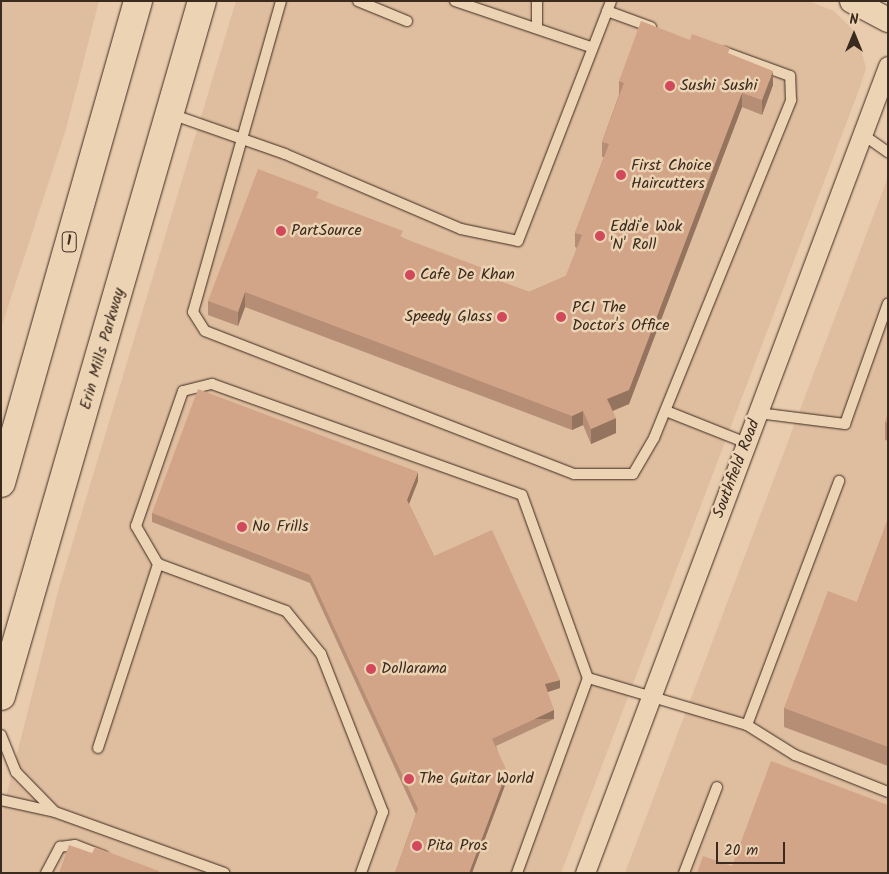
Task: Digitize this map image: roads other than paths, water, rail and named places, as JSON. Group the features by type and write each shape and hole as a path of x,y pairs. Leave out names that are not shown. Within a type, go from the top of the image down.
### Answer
{"main road":[{"name":"1","path":"1,483 138,1"},
{"name":"Erin Mills Parkway","path":"1,696 171,114 202,1"}],"street":[{"path":"852,1 888,20"},
{"name":"Southfield Road","path":"586,873 888,66"}],"lane":[{"path":"281,1 193,312 205,331 574,474 633,474 666,411 791,100 790,76 715,49"},
{"path":"358,1 407,21"},
{"path":"455,1 591,47"},
{"path":"536,28 537,1"},
{"path":"171,114 241,139 461,229 518,241 591,47 612,1"},
{"path":"607,11 659,30"},
{"path":"862,134 888,152"},
{"path":"758,413 845,424 888,303"},
{"path":"361,873 383,812 321,654 286,611 158,564 136,526 183,391 212,384 522,495 588,678 517,873"},
{"path":"666,411 747,443"},
{"path":"747,725 839,481"},
{"path":"98,748 158,564"},
{"path":"588,678 652,694 747,725 795,754 888,792"},
{"path":"1,735 16,772 55,812"},
{"path":"684,873 717,787"},
{"path":"1,800 55,812 224,873"},
{"path":"46,873 53,854 67,845 118,860"}],"place":[{"name":"Sushi Sushi","path":"670,86"},
{"name":"First Choice Haircutters","path":"621,175"},
{"name":"PartSource","path":"281,231"},
{"name":"Eddi'e Wok 'N' Roll","path":"600,236"},
{"name":"Cafe De Khan","path":"410,275"},
{"name":"Speedy Glass","path":"502,317"},
{"name":"PCI The Doctor's Office","path":"561,317"},
{"name":"No Frills","path":"242,527"},
{"name":"Dollarama","path":"371,669"},
{"name":"The Guitar World","path":"409,779"},
{"name":"Pita Pros","path":"417,846"}]}
